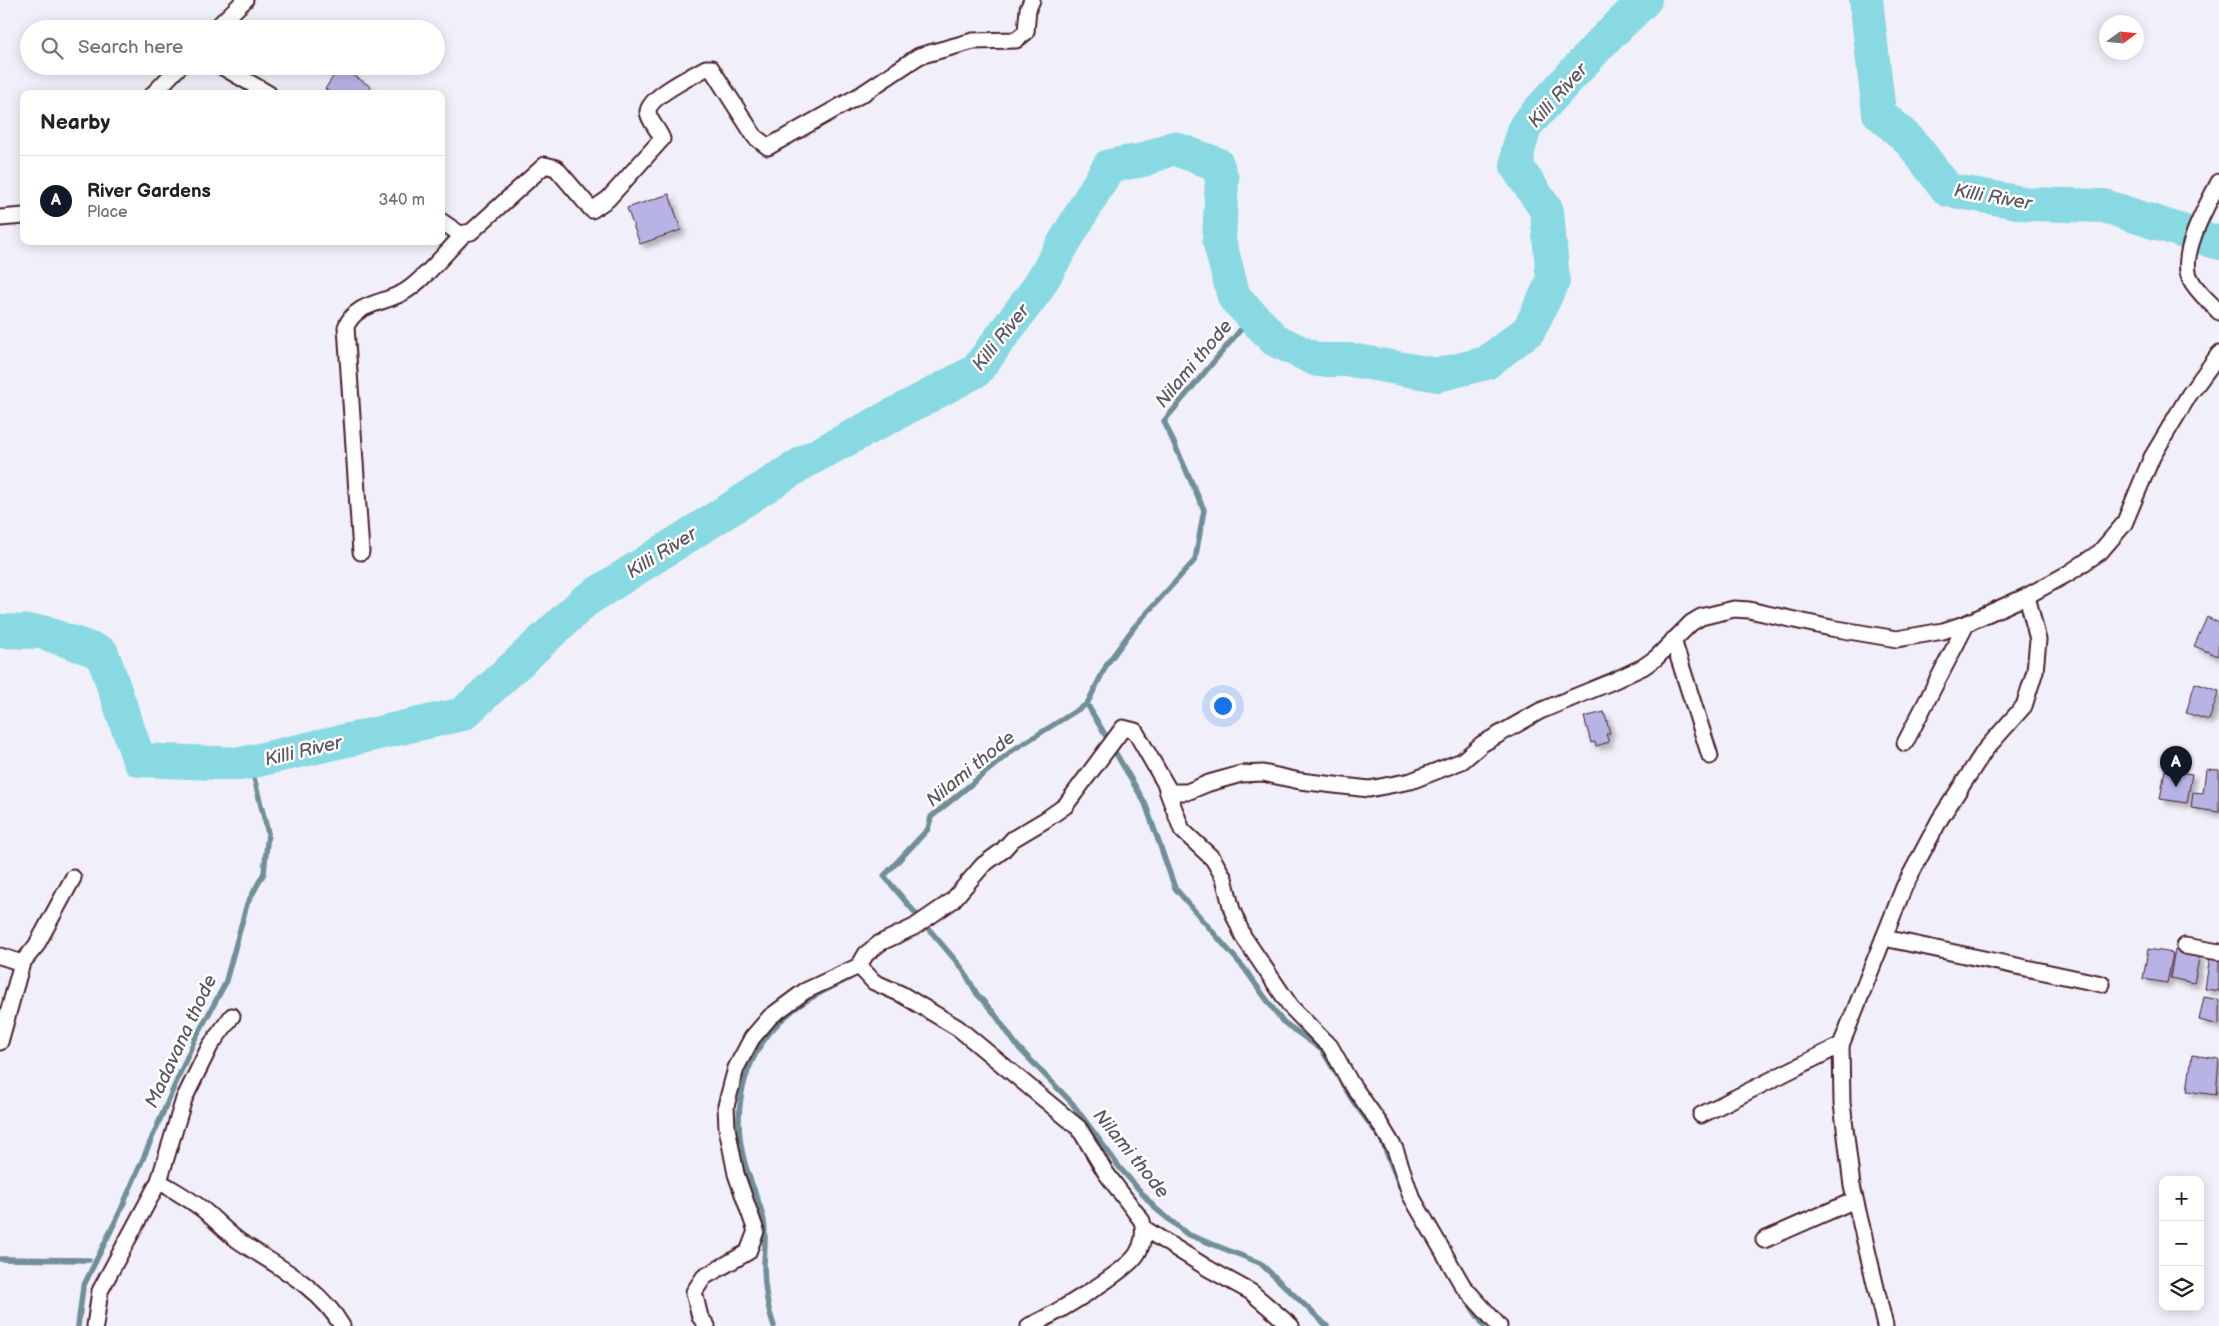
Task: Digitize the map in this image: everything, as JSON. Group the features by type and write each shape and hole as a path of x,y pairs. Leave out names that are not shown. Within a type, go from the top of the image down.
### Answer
{"street":[{"path":"224,20 245,0"},
{"path":"361,552 346,327 350,317 359,310 399,295 411,287 463,235 477,228 545,165 556,168 592,210 608,199 628,174 662,139 648,114 649,108 659,96 706,68 711,68 755,137 768,148 862,94 919,56 973,41 1016,40 1026,32 1028,9 1032,0"},
{"path":"157,90 171,75"},
{"path":"236,75 262,90"},
{"path":"2219,182 2202,216 2187,261 2190,279 2219,312"},
{"path":"0,218 20,216"},
{"path":"445,224 456,233 463,235"},
{"path":"1167,790 1170,792 1188,792 1209,782 1242,774 1263,773 1300,781 1369,789 1412,781 1462,761 1482,744 1540,712 1643,667 1656,658 1691,623 1701,617 1734,609 1750,610 1831,628 1898,639 1943,631 1967,623 2027,596 2069,573 2100,552 2124,524 2152,457 2189,395 2219,354"},
{"path":"1885,1326 1852,1186 1842,1103 1840,1045 1904,887 1940,819 1985,750 2024,706 2035,671 2038,640 2027,596"},
{"path":"1905,743 1967,623"},
{"path":"1673,640 1710,756"},
{"path":"707,1326 700,1317 694,1292 704,1277 748,1252 756,1231 736,1174 727,1128 726,1106 736,1068 752,1038 770,1017 805,991 859,966 866,954 880,942 914,927 952,901 984,865 1002,851 1013,839 1065,806 1123,728 1134,731 1167,790 1182,830 1213,859 1224,878 1232,910 1244,936 1291,1007 1330,1046 1350,1082 1380,1124 1395,1149 1411,1196 1463,1286 1499,1326"},
{"path":"0,1042 22,963 36,946 72,878"},
{"path":"1884,938 2102,984"},
{"path":"2185,946 2219,952"},
{"path":"0,956 22,963"},
{"path":"859,966 874,982 901,994 958,1028 1035,1094 1079,1128 1106,1173 1142,1221 1145,1229 1209,1270 1251,1292 1291,1326"},
{"path":"94,1326 100,1291 159,1182 184,1098 210,1046 232,1016"},
{"path":"1701,1115 1840,1045"},
{"path":"159,1182 199,1206 237,1240 292,1274 311,1289 342,1326"},
{"path":"1764,1240 1855,1200"},
{"path":"1029,1326 1045,1319 1130,1261 1139,1249 1145,1229"}],"building":[{"path":"334,75 353,75 371,87 369,90 325,89"},
{"path":"669,194 681,230 640,244 627,208"},
{"path":"2207,617 2219,623 2218,656 2194,646"},
{"path":"2195,683 2219,691 2209,720 2186,713"},
{"path":"1604,712 1610,733 1606,734 1609,742 1596,746 1595,742 1591,743 1584,717"},
{"path":"2206,769 2219,770 2219,812 2191,808 2193,792 2203,793"},
{"path":"2165,770 2192,774 2187,803 2160,799"},
{"path":"2148,949 2173,953 2167,983 2143,979"},
{"path":"2175,949 2200,954 2194,983 2170,978"},
{"path":"2210,956 2219,958 2219,991 2205,989"},
{"path":"2204,997 2219,1000 2219,1025 2199,1020"},
{"path":"2192,1055 2219,1059 2216,1095 2187,1091"}],"waterway":[{"name":"Killi River","path":"0,631 42,632 102,653 139,760 241,764 463,714 585,601 806,461 976,371 1037,289 1109,166 1143,160 1173,148 1217,164 1222,179 1219,240 1234,297 1275,340 1317,360 1351,360 1438,375 1486,363 1529,330 1553,281 1547,211 1517,167 1518,150 1526,125 1602,42 1645,0"},
{"name":"Killi River","path":"1866,0 1879,113 1911,142 1948,190 2029,204 2104,206 2219,243"},
{"name":"Nilami thode","path":"1252,316 1164,421 1204,510 1195,560 1135,626 1107,664 1087,704 1013,750 931,817 928,829 884,876 962,968 977,994 994,1013 1017,1046 1072,1103 1120,1168 1155,1208 1187,1234 1260,1263 1327,1326"},
{"path":"1087,704 1145,803 1175,888 1244,968 1282,1021 1322,1050 1353,1101 1381,1139 1405,1199"},
{"name":"Madavana thode","path":"78,1326 83,1287 119,1214 194,1041 225,984 247,904 264,873 268,833 250,762"},
{"path":"774,1326 765,1287 764,1221 746,1168 740,1139 739,1118 741,1098 753,1059 763,1041 776,1025 806,1001 851,977"},
{"path":"0,1259 89,1260"},
{"path":"1466,1299 1484,1326"}],"place":[{"name":"River Gardens","path":"2176,787"}]}
